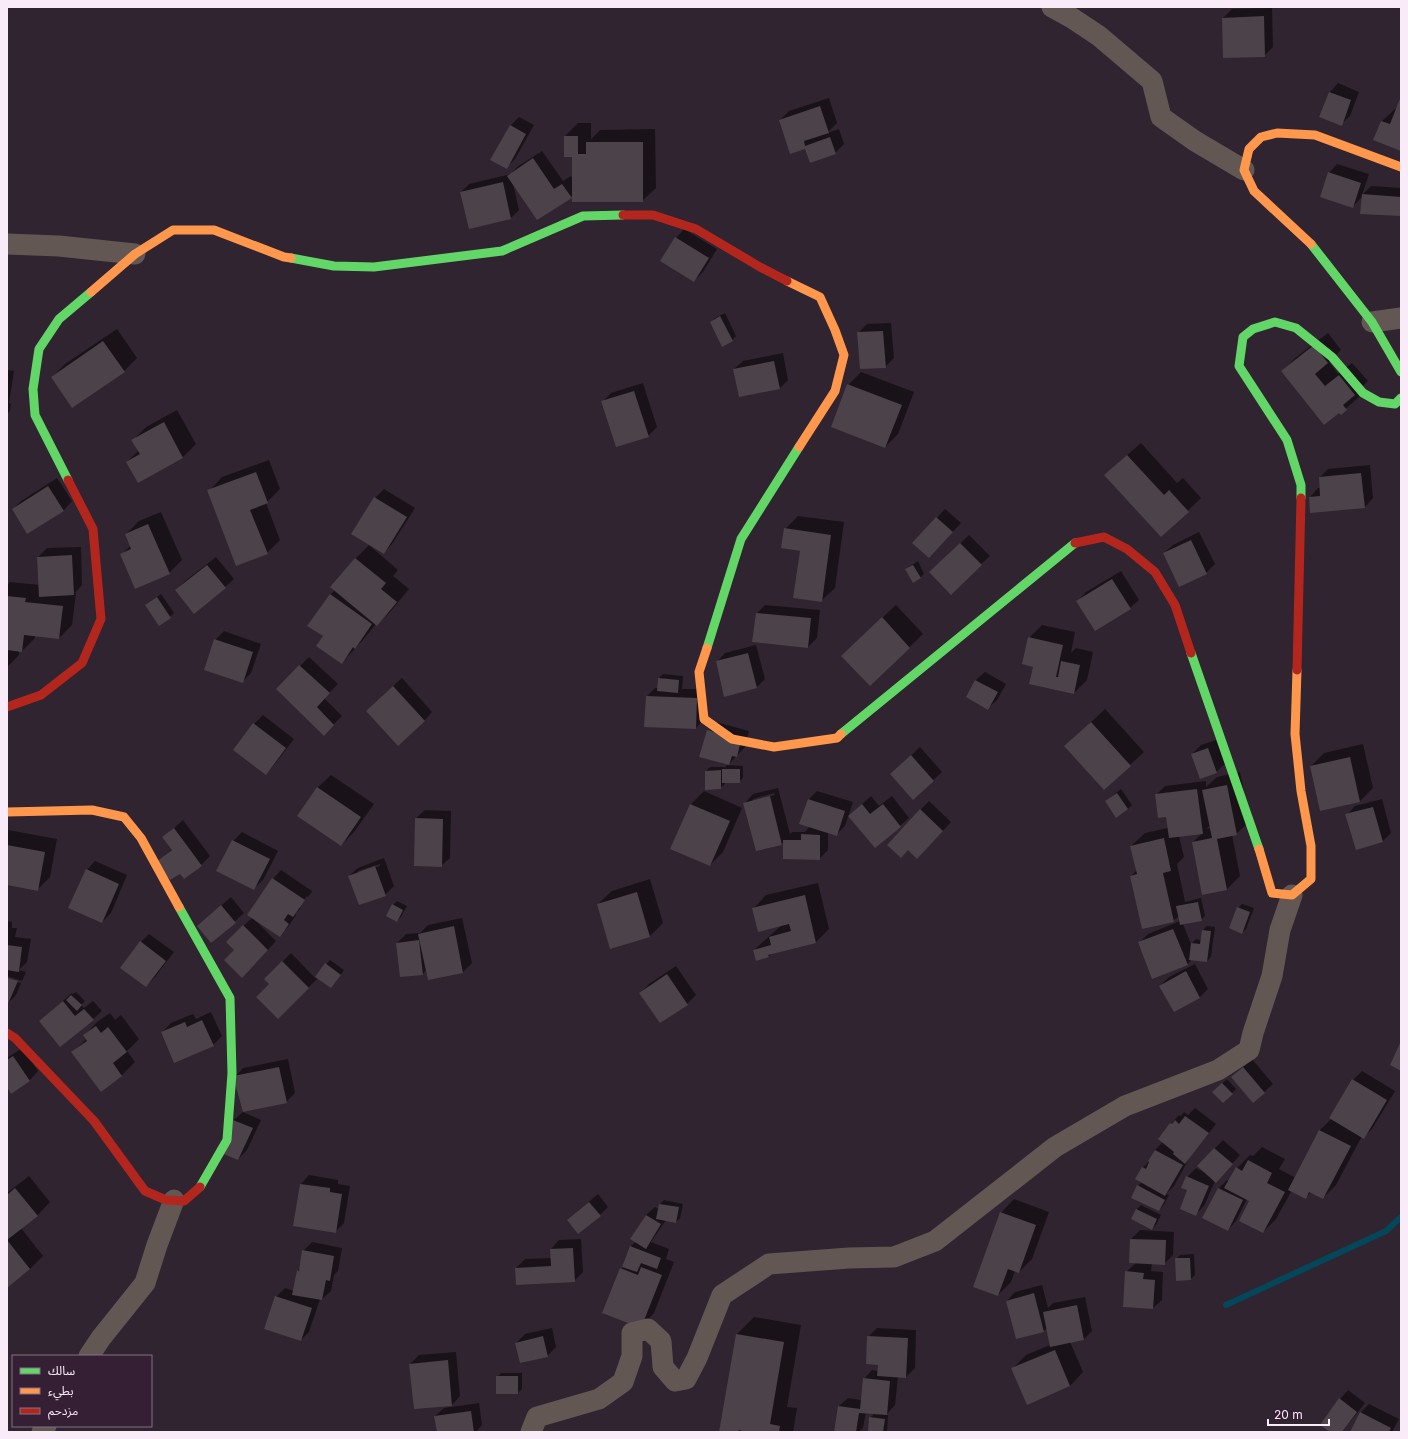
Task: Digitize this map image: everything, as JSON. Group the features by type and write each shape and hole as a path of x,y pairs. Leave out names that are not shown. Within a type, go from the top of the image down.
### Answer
{"street":[{"path":"1052,7 1099,36 1152,81 1161,117 1195,141 1244,170 1254,191 1309,241 1372,322 1401,372"},
{"path":"1244,170 1249,149 1261,137 1277,133 1315,136 1401,167"},
{"path":"7,707 41,696 82,663 101,619 93,528 35,415 33,389 39,349 59,319 135,254 174,230 214,230 284,257 334,266 374,266 502,251 583,216 653,216 696,229 760,267 820,297 835,330 844,356 835,391 741,539 698,672 704,719 732,739 774,747 837,738 1076,542 1104,537 1127,548 1155,572 1175,605 1262,858 1272,893 1292,895"},
{"path":"7,244 59,246 135,254"},
{"path":"1372,322 1401,318"},
{"path":"531,1432 537,1417 599,1400 623,1382 632,1356 632,1332 648,1329 661,1341 662,1367 675,1382 686,1379 698,1358 722,1295 769,1264 849,1258 894,1257 935,1240 1055,1147 1125,1106 1218,1070 1249,1050 1272,976 1280,930 1292,895 1311,879 1311,846 1301,791 1296,734 1301,485 1287,440 1239,366 1243,337 1254,329 1275,322 1296,328 1332,357 1363,393 1379,402 1395,404 1401,398"},
{"path":"7,812 92,810 124,817 141,838 230,998 232,1073 227,1140 202,1185 184,1201 166,1200 145,1191 94,1121 15,1038 7,1033"},
{"path":"90,1355 101,1338 145,1283 157,1245 174,1200"}],"building":[{"path":"1264,16 1265,57 1223,58 1222,18"},
{"path":"1329,92 1351,100 1342,126 1319,117"},
{"path":"1401,96 1401,151 1373,140 1381,121 1390,124"},
{"path":"820,106 829,133 804,141 805,146 830,137 836,154 810,163 805,149 790,154 779,120"},
{"path":"510,125 526,134 507,169 490,160"},
{"path":"564,136 578,136 578,154 586,154 586,142 643,142 643,202 572,202 572,157 564,157"},
{"path":"533,158 554,189 562,184 572,198 537,220 507,176"},
{"path":"1328,172 1361,183 1353,208 1320,197"},
{"path":"503,182 511,219 469,229 460,192"},
{"path":"1362,194 1401,197 1401,216 1360,214"},
{"path":"675,237 709,258 694,282 660,261"},
{"path":"720,316 733,341 722,347 710,322"},
{"path":"883,331 886,368 860,369 857,332"},
{"path":"103,341 125,372 72,408 51,377"},
{"path":"1314,345 1328,363 1315,374 1325,386 1339,375 1355,395 1343,405 1347,410 1341,415 1339,413 1324,425 1281,371"},
{"path":"774,361 780,389 739,397 733,369"},
{"path":"847,384 902,405 885,448 831,427"},
{"path":"634,391 649,437 616,447 601,401"},
{"path":"164,422 183,458 138,483 126,462 140,454 131,440"},
{"path":"1127,455 1164,495 1169,490 1189,512 1161,537 1104,475"},
{"path":"256,472 268,503 250,510 268,554 236,566 207,490"},
{"path":"1361,473 1365,508 1310,513 1309,497 1320,496 1319,477"},
{"path":"48,486 64,511 27,534 12,509"},
{"path":"374,497 407,517 384,554 351,534"},
{"path":"936,517 953,532 929,558 912,543"},
{"path":"148,524 170,574 135,589 120,554 131,549 125,534"},
{"path":"784,528 831,535 822,602 793,598 800,551 781,548"},
{"path":"1191,540 1207,574 1179,587 1163,553"},
{"path":"960,543 982,565 951,595 929,572"},
{"path":"72,555 74,595 39,597 37,557"},
{"path":"355,558 386,583 381,589 397,602 377,626 330,587"},
{"path":"207,565 226,588 194,614 175,590"},
{"path":"913,565 921,578 913,583 905,569"},
{"path":"1112,579 1131,609 1095,631 1076,601"},
{"path":"330,594 372,624 355,649 353,647 342,664 316,646 323,636 307,626"},
{"path":"7,596 26,598 25,602 63,606 59,639 24,635 22,652 7,650"},
{"path":"157,597 171,618 159,626 145,605"},
{"path":"756,613 811,618 808,648 752,642"},
{"path":"882,617 910,648 870,686 841,656"},
{"path":"1028,637 1063,645 1056,677 1058,677 1061,661 1080,665 1074,694 1029,684 1033,667 1022,664"},
{"path":"214,639 253,652 243,683 204,670"},
{"path":"748,653 757,688 724,697 716,661"},
{"path":"299,665 330,693 317,707 334,725 324,736 276,689"},
{"path":"658,678 679,680 678,693 657,691"},
{"path":"975,680 998,692 988,710 966,697"},
{"path":"393,686 425,721 398,746 366,711"},
{"path":"646,696 697,698 696,729 644,727"},
{"path":"1091,722 1131,766 1104,790 1064,746"},
{"path":"253,723 286,748 266,775 233,750"},
{"path":"707,730 741,740 737,757 732,756 729,765 699,757"},
{"path":"1208,748 1217,773 1200,779 1191,754"},
{"path":"911,755 934,781 913,800 890,774"},
{"path":"1350,757 1360,802 1320,811 1310,766"},
{"path":"722,769 740,769 740,783 722,783"},
{"path":"721,770 721,789 705,790 705,771"},
{"path":"1227,785 1237,835 1217,839 1227,890 1202,895 1192,842 1212,838 1202,790"},
{"path":"317,787 361,817 341,846 297,816"},
{"path":"1197,789 1203,834 1169,838 1166,817 1158,818 1155,794"},
{"path":"1117,793 1128,809 1116,818 1105,801"},
{"path":"770,796 782,845 756,851 743,803"},
{"path":"808,799 845,811 837,836 799,824"},
{"path":"690,804 730,821 710,866 670,849"},
{"path":"862,804 870,814 883,804 901,827 875,848 848,816"},
{"path":"1373,807 1383,842 1356,850 1345,814"},
{"path":"920,809 943,831 917,859 908,850 901,858 887,845"},
{"path":"415,818 443,819 442,867 414,866"},
{"path":"174,828 202,866 184,879 180,874 170,880 156,862 172,850 162,837"},
{"path":"801,834 820,835 820,860 783,859 783,840 801,840"},
{"path":"1164,838 1171,871 1163,873 1174,922 1142,929 1130,876 1137,874 1130,846"},
{"path":"232,840 270,859 254,890 216,871"},
{"path":"7,845 45,852 38,891 7,885"},
{"path":"375,866 386,896 359,905 348,876"},
{"path":"86,869 119,884 102,923 68,908"},
{"path":"272,878 305,900 293,917 288,914 284,920 289,924 280,937 247,915"},
{"path":"637,892 650,937 610,949 597,904"},
{"path":"805,895 816,943 768,955 769,957 756,961 753,950 771,945 769,937 791,931 789,924 758,932 752,908"},
{"path":"1198,902 1202,921 1180,925 1176,906"},
{"path":"392,904 403,910 397,922 386,916"},
{"path":"221,905 236,923 211,943 197,926"},
{"path":"1237,907 1250,912 1242,934 1229,928"},
{"path":"243,925 268,950 242,978 224,960 234,950 226,942"},
{"path":"454,926 463,973 428,980 418,934"},
{"path":"1173,929 1188,965 1152,979 1138,942"},
{"path":"1202,930 1211,931 1207,962 1189,960 1191,943 1200,944"},
{"path":"419,940 423,975 400,977 396,943"},
{"path":"140,941 166,961 146,987 120,968"},
{"path":"7,945 22,947 19,972 7,970"},
{"path":"282,961 309,988 278,1019 256,997 269,984 264,979"},
{"path":"325,963 341,975 331,988 315,977"},
{"path":"1186,971 1200,998 1174,1012 1159,986"},
{"path":"667,974 688,1005 660,1023 639,993"},
{"path":"7,978 18,981 7,1006"},
{"path":"71,995 82,1005 77,1011 66,1000"},
{"path":"63,1001 75,1016 84,1009 94,1020 60,1047 39,1021"},
{"path":"202,1020 214,1046 174,1063 161,1032 185,1022 187,1027"},
{"path":"96,1026 101,1033 108,1027 127,1052 113,1063 122,1076 101,1092 71,1052 87,1041 83,1035"},
{"path":"1401,1041 1401,1071 1390,1065"},
{"path":"13,1056 30,1081 11,1094 7,1087 7,1060"},
{"path":"279,1067 287,1103 243,1112 233,1076"},
{"path":"1243,1067 1265,1093 1253,1103 1231,1077"},
{"path":"1352,1079 1387,1100 1364,1139 1329,1118"},
{"path":"1222,1083 1233,1094 1223,1103 1212,1092"},
{"path":"1185,1116 1209,1133 1185,1164 1173,1154 1174,1152 1158,1139 1170,1123 1172,1124 1175,1120 1179,1124"},
{"path":"233,1120 253,1128 238,1160 219,1152"},
{"path":"1319,1130 1351,1146 1323,1199 1309,1192 1306,1199 1288,1190"},
{"path":"1214,1148 1233,1164 1216,1183 1197,1166"},
{"path":"1155,1150 1183,1165 1165,1196 1135,1179 1142,1167 1146,1169 1149,1162 1148,1161"},
{"path":"1248,1160 1272,1173 1267,1183 1285,1192 1263,1233 1239,1221 1249,1201 1224,1188 1236,1167 1242,1171"},
{"path":"1186,1176 1209,1186 1196,1216 1180,1209 1187,1190 1181,1188"},
{"path":"300,1184 330,1188 330,1192 342,1194 336,1233 293,1226"},
{"path":"1137,1185 1165,1200 1159,1211 1131,1198"},
{"path":"15,1188 38,1216 7,1240 7,1195"},
{"path":"1218,1188 1243,1200 1228,1231 1202,1218"},
{"path":"589,1202 601,1216 578,1234 567,1220"},
{"path":"659,1204 679,1207 676,1223 656,1219"},
{"path":"1136,1209 1157,1219 1152,1230 1131,1219"},
{"path":"1000,1212 1036,1225 1019,1273 1008,1269 998,1296 973,1287"},
{"path":"646,1215 661,1224 646,1249 630,1239"},
{"path":"1130,1239 1166,1240 1165,1265 1129,1263"},
{"path":"7,1240 30,1269 7,1288"},
{"path":"630,1246 661,1258 657,1269 641,1263 637,1272 622,1267"},
{"path":"573,1248 575,1282 516,1285 515,1268 551,1266 550,1249"},
{"path":"302,1250 334,1256 330,1281 326,1280 322,1300 292,1295 297,1270 299,1271"},
{"path":"1175,1258 1190,1258 1191,1280 1176,1281"},
{"path":"641,1267 662,1275 641,1328 602,1313 620,1268 638,1275"},
{"path":"1125,1271 1144,1273 1143,1279 1155,1280 1153,1309 1123,1307"},
{"path":"1034,1293 1044,1332 1016,1339 1006,1301"},
{"path":"275,1296 312,1308 301,1341 264,1329"},
{"path":"1077,1305 1084,1340 1050,1347 1043,1312"},
{"path":"736,1334 784,1342 770,1424 780,1426 779,1432 745,1432 739,1430 738,1432 719,1432"},
{"path":"543,1336 548,1357 520,1363 515,1343"},
{"path":"867,1336 908,1338 906,1378 877,1376 878,1365 866,1364"},
{"path":"1055,1350 1070,1386 1027,1405 1011,1368"},
{"path":"448,1360 452,1406 414,1409 409,1364"},
{"path":"496,1376 518,1376 518,1394 496,1394"},
{"path":"863,1378 890,1381 887,1415 859,1413 856,1432 834,1432 838,1406 860,1409"},
{"path":"1339,1398 1357,1412 1342,1432 1330,1432 1320,1425"},
{"path":"471,1411 474,1432 437,1432 434,1416"},
{"path":"1360,1412 1391,1428 1389,1432 1350,1432"},
{"path":"869,1417 885,1419 883,1432 868,1432"}],"waterway":[{"path":"1226,1305 1386,1231 1401,1217"}],"traffic: fast":[{"path":"291,258 334,266 374,267 502,251 583,216 623,215"},
{"path":"1311,244 1372,322 1401,372"},
{"path":"68,480 35,415 33,389 39,349 59,319 91,292"},
{"path":"1301,498 1301,485 1287,440 1239,366 1243,337 1253,329 1275,322 1296,328 1332,357 1363,393 1379,402 1395,404 1401,398"},
{"path":"707,648 741,539 799,447"},
{"path":"841,734 1075,543"},
{"path":"1191,653 1259,849"},
{"path":"179,907 230,998 232,1073 227,1140 200,1187"}],"traffic: slow":[{"path":"1311,244 1254,191 1244,170 1249,149 1261,137 1277,133 1315,135 1401,167"},
{"path":"91,292 135,254 173,230 214,230 284,257 291,258"},
{"path":"787,281 820,297 835,330 844,355 835,391 799,447"},
{"path":"707,648 699,672 704,719 732,739 774,747 837,738 841,734"},
{"path":"1259,849 1272,893 1292,895 1311,879 1311,846 1301,791 1295,734 1297,670"},
{"path":"7,812 92,810 124,817 141,838 179,907"}],"traffic: jam":[{"path":"623,215 653,215 696,229 760,267 787,281"},
{"path":"7,707 41,695 82,663 101,619 93,529 68,480"},
{"path":"1297,670 1301,498"},
{"path":"1075,543 1104,537 1127,549 1155,572 1175,605 1191,653"},
{"path":"7,1033 15,1038 94,1121 145,1191 166,1200 184,1201 200,1187"}]}
